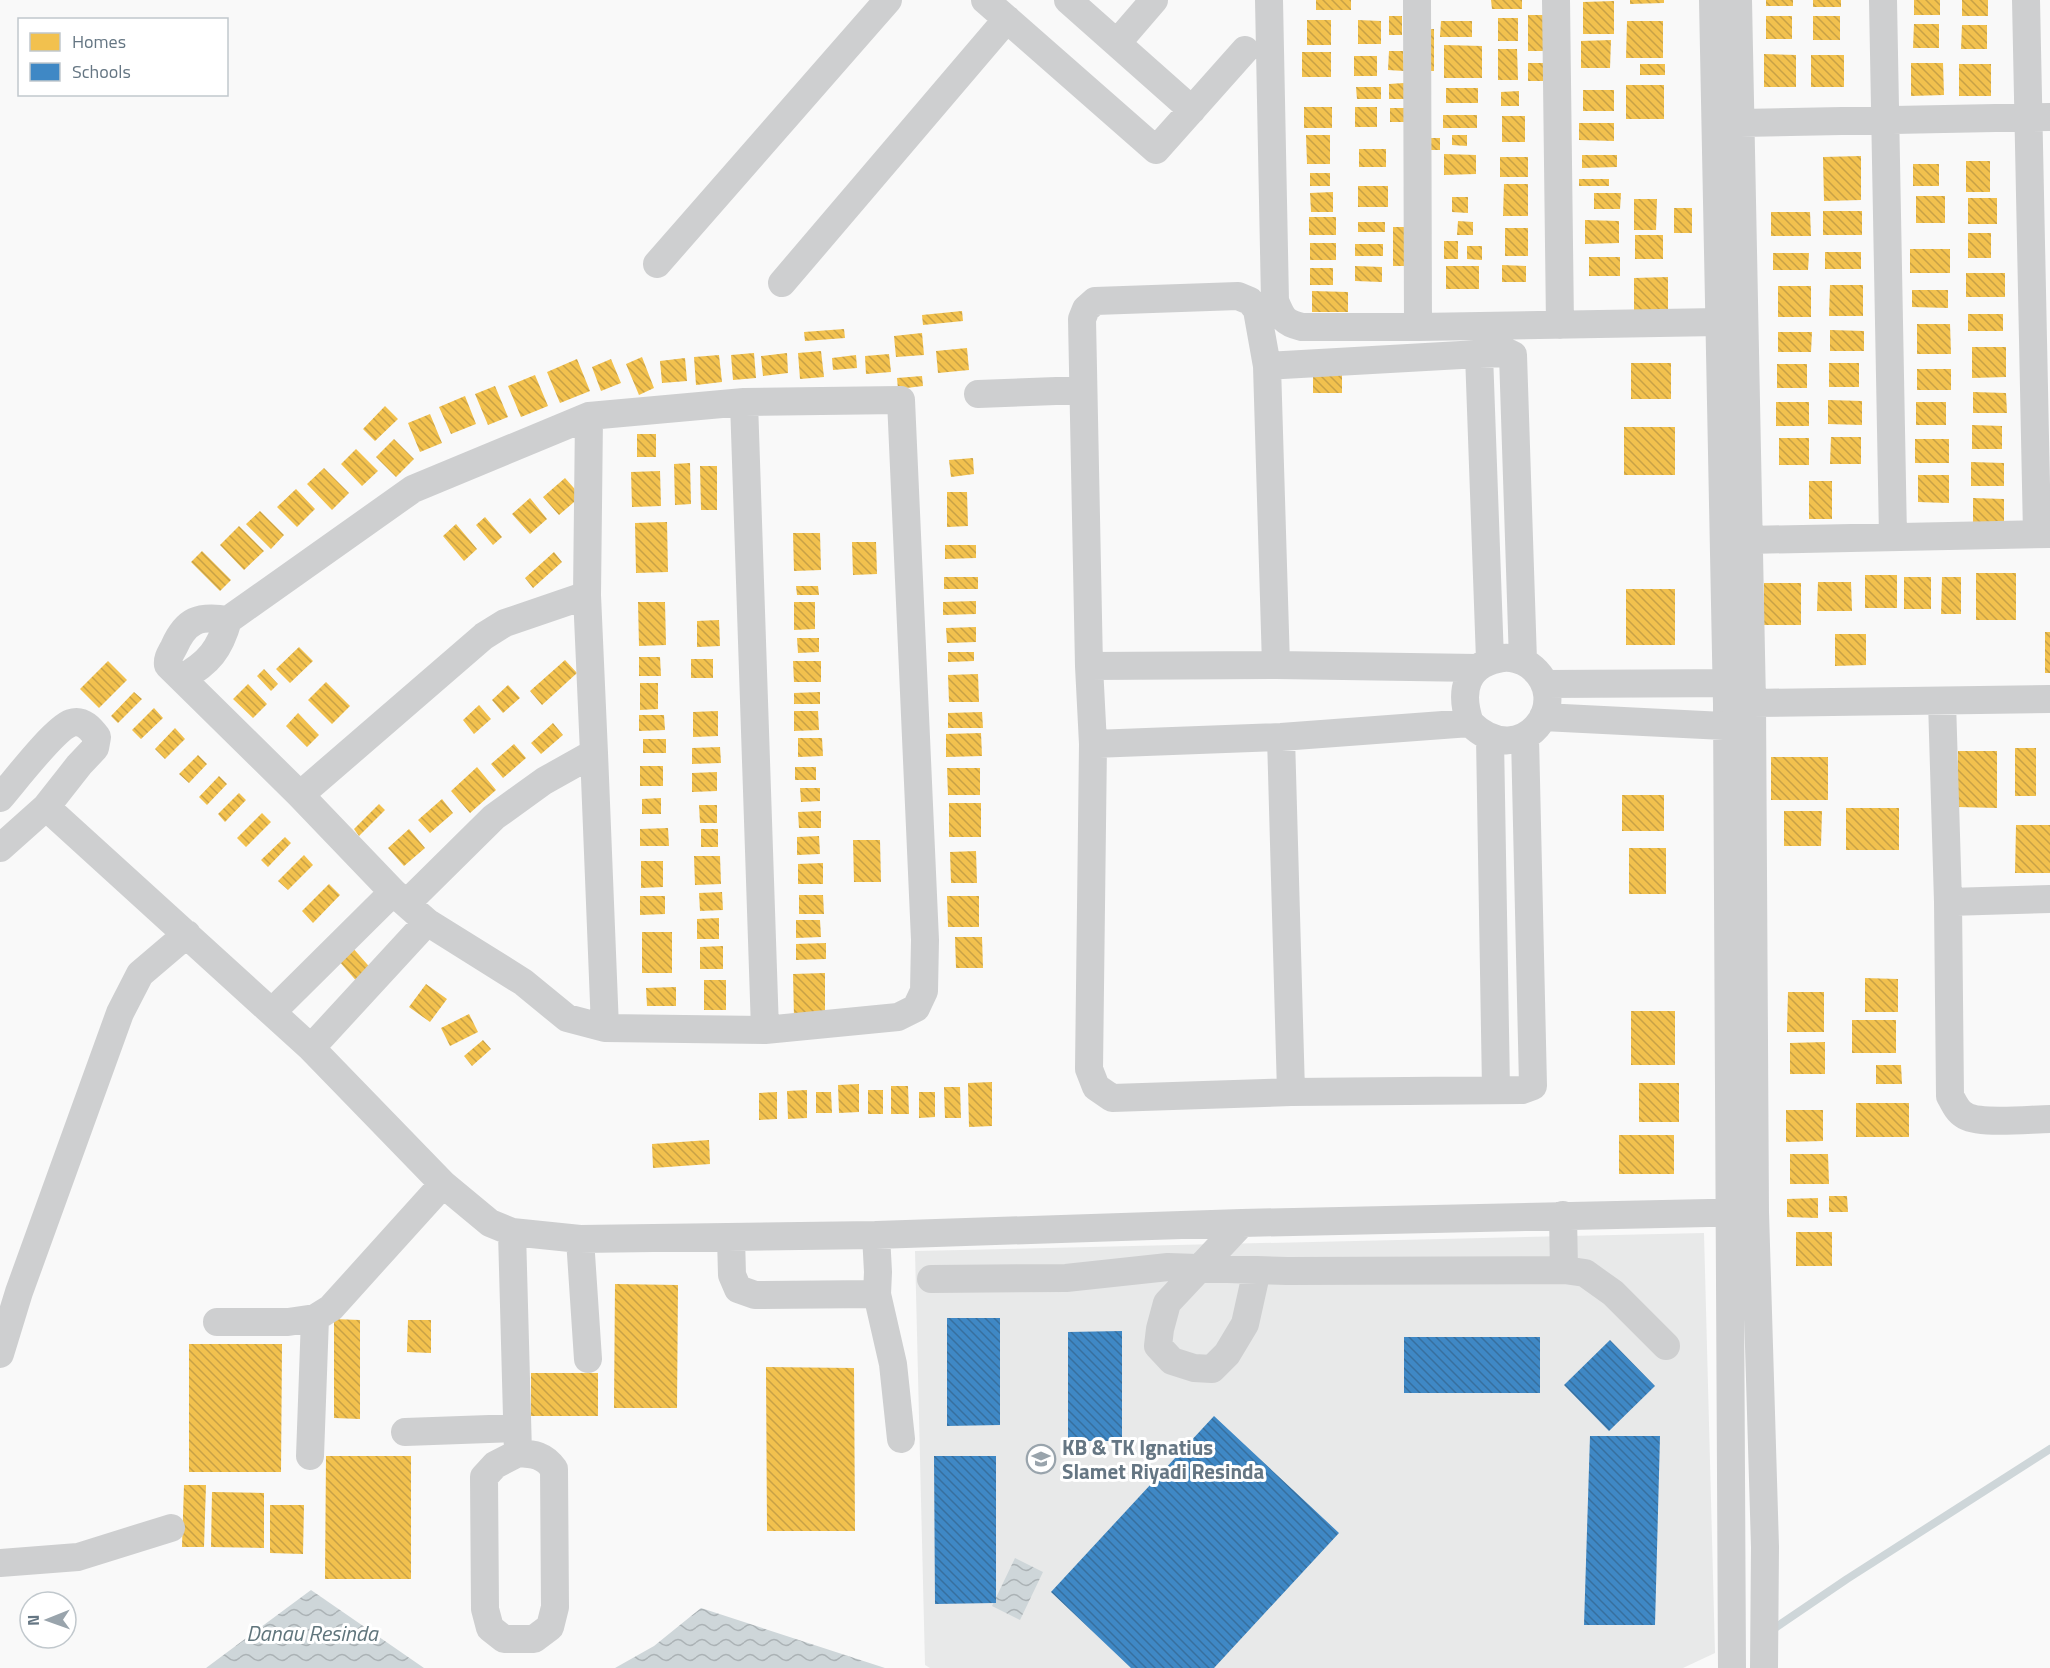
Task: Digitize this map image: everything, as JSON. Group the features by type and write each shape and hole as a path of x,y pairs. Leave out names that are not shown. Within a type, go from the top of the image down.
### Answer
{"street":[{"path":"657,264 888,0"},
{"path":"985,0 1156,150 1245,50"},
{"path":"1068,0 1192,110"},
{"path":"1117,43 1154,0"},
{"path":"1269,0 1275,301 1281,316 1289,324 1302,327 1418,327 1719,322"},
{"path":"1417,0 1418,327"},
{"path":"1556,0 1560,325"},
{"path":"1713,0 1719,322 1742,705"},
{"path":"1732,1668 1732,1548 1743,1212 1742,705 1748,540 1738,0"},
{"path":"1883,0 1893,537"},
{"path":"1748,540 2044,534 2039,117 2026,0"},
{"path":"782,283 1007,19"},
{"path":"1716,138 1740,123 2039,117"},
{"path":"1089,666 1484,664 1507,657 1523,661 1536,670 1545,684 1547,707 1534,727 1533,1086 1522,1090 1291,1092 1112,1098 1096,1087 1089,1069 1093,744 1089,666 1082,319 1086,309 1095,302 1238,296 1250,301 1257,310 1267,366 1276,665"},
{"path":"1267,366 1479,354 1509,353 1514,357 1523,661"},
{"path":"1479,354 1484,664 1469,679 1464,692 1464,706 1480,731 1496,1089"},
{"path":"978,394 1083,390"},
{"path":"182,678 208,660 217,650 228,620 413,489 589,416 744,402 901,400 925,940 924,992 916,1008 898,1017 765,1030 605,1028 567,1018 522,982 409,906 300,795 182,678 167,662 179,635 186,626 202,618 228,620"},
{"path":"744,402 765,1030"},
{"path":"589,416 587,595 605,1028"},
{"path":"300,795 484,636 506,622 587,595"},
{"path":"1545,684 1742,705"},
{"path":"1093,744 1480,731 1507,741 1534,727 1742,705 2050,699"},
{"path":"1942,701 1948,902 1950,1096 1958,1110 1966,1117 1982,1120 2050,1119"},
{"path":"0,798 58,730 72,722 83,723 90,727 97,737 95,748 46,807 0,848"},
{"path":"1281,737 1291,1092"},
{"path":"272,1012 409,906 494,817 544,781 594,753"},
{"path":"46,807 312,1048 443,1184 490,1223 512,1232 580,1239 876,1235 1242,1223 1743,1212"},
{"path":"1948,902 2050,899"},
{"path":"312,1048 409,906"},
{"path":"0,1354 22,1282 120,1013 140,974 187,934"},
{"path":"217,1322 288,1322 315,1318 330,1308 443,1184"},
{"path":"1743,1212 1764,1547 1764,1668"},
{"path":"1563,1215 1564,1270"},
{"path":"1242,1223 1167,1303 1158,1346 1172,1361 1194,1368 1212,1369 1227,1354 1245,1324 1257,1270"},
{"path":"405,1432 517,1440 532,1454 547,1459 554,1469 555,1607 550,1627 534,1639 504,1639 490,1628 485,1609 484,1477 517,1440 512,1232"},
{"path":"876,1235 877,1294 893,1364 901,1439"},
{"path":"731,1237 732,1275 738,1289 755,1295 877,1294"},
{"path":"580,1239 588,1359"},
{"path":"931,1279 1066,1278 1168,1266 1287,1271 1564,1270 1585,1273 1613,1293 1666,1346"},
{"path":"310,1456 315,1318"},
{"path":"0,1563 78,1557 171,1528"}],"shaded area":[{"path":"1704,1233 1715,1653 1683,1668 930,1668 925,1665 915,1251"}],"water":[{"path":"1015,1558 1043,1572 1020,1620 992,1606"},
{"name":"Danau Resinda","path":"311,1590 424,1668 206,1668"},
{"path":"701,1608 885,1668 615,1668 654,1646"}],"building: Homes":[{"path":"1316,0 1351,0 1351,10 1316,10"},
{"path":"1491,0 1522,0 1522,9 1492,9"},
{"path":"1630,0 1664,0 1664,3 1630,4"},
{"path":"1766,0 1793,0 1793,6 1766,6"},
{"path":"1813,0 1841,0 1841,7 1813,7"},
{"path":"1914,0 1940,0 1940,15 1914,15"},
{"path":"1962,0 1988,0 1988,16 1962,16"},
{"path":"1614,1 1614,34 1583,34 1583,2"},
{"path":"1528,15 1544,15 1544,51 1528,51"},
{"path":"1389,16 1402,16 1402,35 1389,35"},
{"path":"1766,16 1792,16 1792,39 1766,39"},
{"path":"1813,16 1840,16 1840,40 1813,40"},
{"path":"1498,18 1518,18 1518,41 1498,41"},
{"path":"1307,20 1331,20 1331,45 1307,45"},
{"path":"1358,20 1381,21 1381,44 1358,44"},
{"path":"1441,21 1472,21 1472,37 1440,37"},
{"path":"1627,21 1663,21 1663,58 1626,58"},
{"path":"1914,24 1939,24 1939,48 1913,48"},
{"path":"1962,25 1987,25 1987,49 1961,49"},
{"path":"1423,29 1434,29 1434,71 1423,71"},
{"path":"1611,40 1610,68 1581,68 1581,41"},
{"path":"1444,45 1482,46 1482,78 1444,78"},
{"path":"1498,49 1517,49 1518,80 1498,80"},
{"path":"1389,51 1403,51 1404,71 1388,70"},
{"path":"1302,52 1331,52 1331,77 1302,77"},
{"path":"1764,54 1796,55 1796,87 1764,87"},
{"path":"1811,55 1844,55 1844,87 1811,87"},
{"path":"1354,56 1377,56 1377,76 1354,76"},
{"path":"1528,63 1545,63 1545,81 1528,81"},
{"path":"1911,63 1943,63 1944,95 1911,96"},
{"path":"1640,64 1665,64 1665,75 1640,75"},
{"path":"1959,64 1991,64 1991,96 1959,96"},
{"path":"1404,83 1404,99 1389,99 1389,84"},
{"path":"1626,85 1664,85 1664,119 1626,119"},
{"path":"1356,87 1381,87 1381,99 1357,99"},
{"path":"1446,88 1478,88 1478,103 1446,103"},
{"path":"1583,90 1614,90 1614,111 1583,111"},
{"path":"1519,91 1519,106 1501,106 1501,92"},
{"path":"1304,107 1332,107 1332,128 1304,128"},
{"path":"1355,107 1377,107 1377,127 1355,127"},
{"path":"1390,108 1406,108 1406,122 1390,122"},
{"path":"1443,115 1477,115 1477,128 1443,128"},
{"path":"1502,116 1525,116 1525,142 1502,142"},
{"path":"1579,123 1614,123 1614,141 1579,140"},
{"path":"1306,135 1330,135 1330,164 1307,164"},
{"path":"1452,135 1467,135 1467,146 1452,145"},
{"path":"1426,138 1440,138 1440,150 1426,150"},
{"path":"1359,149 1386,149 1386,167 1359,167"},
{"path":"1444,154 1476,155 1476,174 1444,175"},
{"path":"1582,155 1617,155 1617,167 1582,168"},
{"path":"1861,156 1861,200 1824,201 1823,157"},
{"path":"1500,157 1528,157 1528,177 1500,177"},
{"path":"1966,161 1990,161 1990,192 1966,192"},
{"path":"1913,164 1939,164 1939,186 1913,186"},
{"path":"1310,173 1330,173 1330,186 1310,186"},
{"path":"1579,179 1609,179 1609,186 1579,186"},
{"path":"1504,184 1528,184 1528,216 1503,216"},
{"path":"1358,186 1388,186 1388,207 1358,207"},
{"path":"1333,192 1333,212 1311,212 1310,193"},
{"path":"1594,193 1621,193 1620,209 1594,209"},
{"path":"1916,196 1945,196 1945,223 1916,223"},
{"path":"1452,197 1468,197 1468,213 1452,212"},
{"path":"1968,198 1997,198 1997,224 1968,224"},
{"path":"1634,199 1657,199 1656,230 1634,230"},
{"path":"1674,208 1692,208 1692,233 1674,233"},
{"path":"1823,211 1862,211 1862,235 1823,235"},
{"path":"1771,212 1810,212 1811,236 1771,236"},
{"path":"1309,217 1336,217 1336,235 1309,235"},
{"path":"1585,220 1619,221 1619,243 1585,244"},
{"path":"1458,221 1473,222 1473,235 1457,235"},
{"path":"1358,222 1385,222 1385,232 1358,232"},
{"path":"1393,227 1411,227 1411,266 1393,266"},
{"path":"1505,228 1528,228 1528,256 1505,256"},
{"path":"1968,233 1991,233 1991,258 1968,258"},
{"path":"1635,235 1663,235 1663,259 1635,259"},
{"path":"1444,241 1458,241 1458,259 1444,259"},
{"path":"1310,243 1336,243 1336,260 1310,260"},
{"path":"1355,244 1383,244 1383,256 1355,256"},
{"path":"1467,246 1482,246 1482,260 1467,259"},
{"path":"1910,249 1950,249 1950,273 1910,273"},
{"path":"1825,252 1861,252 1861,269 1825,269"},
{"path":"1773,253 1809,253 1808,270 1773,270"},
{"path":"1589,257 1620,257 1620,276 1589,276"},
{"path":"1502,265 1526,266 1526,282 1502,282"},
{"path":"1355,266 1382,267 1382,282 1355,281"},
{"path":"1446,266 1479,266 1479,289 1446,289"},
{"path":"1310,268 1333,268 1333,285 1310,285"},
{"path":"1966,273 2005,273 2005,297 1966,297"},
{"path":"1668,277 1668,310 1634,310 1634,278"},
{"path":"1830,285 1863,285 1863,316 1829,316"},
{"path":"1778,286 1811,286 1811,317 1778,317"},
{"path":"1912,290 1948,290 1948,308 1912,307"},
{"path":"1312,291 1348,292 1348,312 1312,312"},
{"path":"962,311 963,321 923,325 922,315"},
{"path":"1968,314 2003,314 2003,331 1968,331"},
{"path":"1917,324 1950,324 1951,354 1917,354"},
{"path":"844,329 845,338 805,341 804,332"},
{"path":"1830,330 1864,331 1864,351 1830,351"},
{"path":"1778,332 1812,332 1811,352 1778,352"},
{"path":"922,333 924,355 896,357 894,336"},
{"path":"1972,347 2006,347 2006,377 1972,378"},
{"path":"967,348 969,370 938,373 936,351"},
{"path":"821,351 824,377 800,379 798,353"},
{"path":"754,353 756,378 733,380 731,355"},
{"path":"787,353 788,373 763,376 761,356"},
{"path":"889,354 891,372 866,374 865,356"},
{"path":"719,355 722,382 696,385 694,357"},
{"path":"856,355 857,368 833,370 832,358"},
{"path":"642,357 654,388 639,395 626,364"},
{"path":"685,358 687,381 662,383 660,361"},
{"path":"577,359 590,391 560,403 547,372"},
{"path":"611,359 621,383 601,391 592,367"},
{"path":"1631,363 1671,363 1671,399 1631,399"},
{"path":"1829,363 1859,363 1859,387 1829,387"},
{"path":"1777,364 1807,364 1807,388 1777,388"},
{"path":"1313,367 1342,367 1342,393 1313,393"},
{"path":"1917,369 1951,369 1951,390 1917,390"},
{"path":"535,375 548,406 521,417 508,386"},
{"path":"922,376 923,386 898,389 897,378"},
{"path":"495,386 508,417 488,425 475,394"},
{"path":"1973,392 2006,393 2007,413 1973,413"},
{"path":"465,396 476,424 451,434 439,407"},
{"path":"1828,400 1862,401 1862,425 1828,424"},
{"path":"1776,402 1809,402 1809,426 1776,426"},
{"path":"1916,402 1946,402 1946,425 1916,425"},
{"path":"385,406 398,419 375,441 363,429"},
{"path":"430,414 442,443 420,452 408,423"},
{"path":"1972,425 2002,426 2002,449 1972,449"},
{"path":"1624,427 1675,427 1675,475 1624,475"},
{"path":"637,434 656,434 656,457 637,457"},
{"path":"1831,437 1861,437 1861,464 1830,464"},
{"path":"1779,438 1809,438 1809,465 1779,465"},
{"path":"394,439 414,459 396,477 376,457"},
{"path":"1915,439 1949,439 1949,463 1915,463"},
{"path":"356,449 378,471 362,486 341,464"},
{"path":"973,458 974,474 951,477 949,460"},
{"path":"1971,462 2004,463 2004,486 1971,486"},
{"path":"690,463 691,504 675,505 674,464"},
{"path":"700,466 717,466 717,510 701,510"},
{"path":"324,468 349,493 332,510 307,484"},
{"path":"660,471 661,506 632,507 631,472"},
{"path":"1918,475 1949,475 1949,503 1918,502"},
{"path":"565,478 581,496 559,515 543,497"},
{"path":"1809,481 1832,481 1832,519 1809,519"},
{"path":"296,489 315,509 297,527 277,507"},
{"path":"947,492 967,492 968,526 947,527"},
{"path":"530,498 547,519 530,534 512,514"},
{"path":"1973,498 2004,499 2004,526 1973,526"},
{"path":"260,511 284,535 271,549 246,524"},
{"path":"485,517 502,537 493,545 476,525"},
{"path":"667,522 668,572 636,573 635,523"},
{"path":"456,524 477,549 464,561 443,536"},
{"path":"239,526 264,551 244,570 220,545"},
{"path":"793,533 820,533 821,570 794,571"},
{"path":"852,542 876,542 877,574 853,575"},
{"path":"945,545 976,545 976,558 945,559"},
{"path":"202,551 231,580 220,591 191,562"},
{"path":"554,552 562,562 533,588 525,578"},
{"path":"1976,573 2016,573 2016,620 1976,620"},
{"path":"1865,575 1897,575 1897,608 1865,608"},
{"path":"944,577 978,577 978,589 944,589"},
{"path":"1904,577 1931,577 1931,609 1904,609"},
{"path":"1942,577 1961,577 1961,614 1941,614"},
{"path":"1818,582 1851,582 1852,611 1817,611"},
{"path":"1764,583 1801,583 1801,625 1764,625"},
{"path":"796,586 818,586 819,595 797,595"},
{"path":"1626,589 1675,589 1675,645 1626,645"},
{"path":"976,601 976,614 943,615 943,602"},
{"path":"638,602 665,602 666,645 639,646"},
{"path":"794,602 815,602 815,629 794,630"},
{"path":"719,620 720,646 697,647 697,621"},
{"path":"976,627 976,642 947,643 946,628"},
{"path":"2045,632 2050,632 2050,673 2045,673"},
{"path":"1835,634 1866,634 1866,665 1835,666"},
{"path":"797,638 819,638 819,652 798,653"},
{"path":"299,647 313,661 290,683 276,669"},
{"path":"948,652 974,652 974,661 948,662"},
{"path":"639,657 660,657 661,676 639,676"},
{"path":"691,659 713,659 713,678 691,678"},
{"path":"565,660 577,673 542,705 530,691"},
{"path":"108,661 127,680 99,708 80,689"},
{"path":"793,661 821,661 821,682 794,682"},
{"path":"264,669 278,684 271,691 257,676"},
{"path":"978,674 979,702 949,702 948,675"},
{"path":"326,682 350,706 332,724 308,700"},
{"path":"640,683 658,683 658,709 640,710"},
{"path":"248,684 267,704 253,718 233,699"},
{"path":"508,685 520,698 503,713 492,700"},
{"path":"134,692 142,699 118,723 111,716"},
{"path":"820,692 820,704 794,704 794,693"},
{"path":"479,705 491,719 474,734 463,720"},
{"path":"154,708 163,718 141,739 132,730"},
{"path":"718,711 718,736 693,737 693,712"},
{"path":"794,711 818,711 819,730 794,731"},
{"path":"982,712 983,728 948,728 948,713"},
{"path":"298,713 319,735 307,747 286,726"},
{"path":"639,715 664,715 665,730 639,731"},
{"path":"553,723 563,735 541,754 531,743"},
{"path":"175,728 185,739 165,759 155,749"},
{"path":"981,733 982,756 946,757 946,734"},
{"path":"798,738 822,738 823,756 798,757"},
{"path":"643,739 666,739 666,753 643,753"},
{"path":"514,744 526,758 503,778 491,764"},
{"path":"720,747 721,763 692,764 692,748"},
{"path":"2015,748 2036,748 2036,796 2015,796"},
{"path":"1958,751 1997,751 1997,808 1958,807"},
{"path":"198,755 207,764 189,783 179,774"},
{"path":"1771,757 1828,757 1828,800 1771,800"},
{"path":"640,766 663,766 663,786 640,786"},
{"path":"477,767 496,790 470,813 451,791"},
{"path":"795,767 816,767 816,780 795,780"},
{"path":"947,768 980,768 980,795 948,795"},
{"path":"717,772 717,791 692,792 692,773"},
{"path":"219,776 227,784 207,805 199,797"},
{"path":"800,788 820,788 820,801 801,802"},
{"path":"239,793 246,800 225,822 218,814"},
{"path":"1622,795 1664,795 1664,831 1622,831"},
{"path":"661,798 661,814 642,814 642,799"},
{"path":"442,799 453,813 430,833 418,820"},
{"path":"949,803 981,803 981,837 949,837"},
{"path":"379,804 385,810 359,836 354,829"},
{"path":"699,805 717,805 717,823 700,823"},
{"path":"1846,808 1899,808 1899,850 1846,850"},
{"path":"821,811 821,828 799,828 798,812"},
{"path":"1784,811 1822,811 1821,846 1784,846"},
{"path":"262,813 271,822 246,847 237,838"},
{"path":"2016,825 2050,825 2050,873 2015,873"},
{"path":"668,828 669,846 640,846 640,829"},
{"path":"409,829 425,848 404,866 388,848"},
{"path":"701,829 718,829 718,847 701,847"},
{"path":"819,836 820,854 797,855 797,837"},
{"path":"285,837 291,843 268,867 261,860"},
{"path":"853,840 880,840 881,882 854,882"},
{"path":"1629,848 1666,848 1666,894 1629,894"},
{"path":"976,851 977,883 951,883 950,852"},
{"path":"304,855 313,865 288,890 278,881"},
{"path":"694,856 720,856 721,884 695,885"},
{"path":"641,861 663,861 663,887 641,888"},
{"path":"823,863 823,884 798,884 798,864"},
{"path":"329,884 340,895 313,923 302,911"},
{"path":"722,892 723,910 700,911 699,893"},
{"path":"799,895 823,895 824,914 799,914"},
{"path":"640,896 665,896 665,914 640,915"},
{"path":"947,896 979,896 979,927 948,927"},
{"path":"719,918 719,939 697,939 697,919"},
{"path":"796,920 820,920 821,937 796,938"},
{"path":"642,932 672,932 672,973 642,973"},
{"path":"955,937 982,937 983,968 956,968"},
{"path":"826,943 826,959 796,960 796,944"},
{"path":"723,946 723,969 700,969 700,947"},
{"path":"352,947 374,972 360,985 338,960"},
{"path":"825,973 825,1018 794,1018 793,974"},
{"path":"1865,978 1898,979 1898,1012 1865,1012"},
{"path":"704,980 726,980 726,1010 704,1010"},
{"path":"426,984 447,999 430,1022 409,1007"},
{"path":"676,987 676,1006 647,1006 646,988"},
{"path":"1788,992 1824,992 1824,1032 1787,1032"},
{"path":"1631,1011 1675,1011 1675,1065 1631,1065"},
{"path":"469,1014 478,1032 450,1046 441,1028"},
{"path":"1852,1020 1896,1020 1896,1053 1852,1053"},
{"path":"483,1040 491,1049 472,1066 464,1056"},
{"path":"1825,1042 1825,1074 1790,1074 1790,1043"},
{"path":"1876,1065 1901,1065 1902,1084 1876,1084"},
{"path":"992,1082 992,1126 969,1127 968,1083"},
{"path":"1639,1083 1679,1083 1679,1122 1639,1122"},
{"path":"859,1084 859,1112 839,1113 838,1085"},
{"path":"891,1086 908,1086 909,1114 891,1114"},
{"path":"944,1087 960,1087 961,1118 945,1118"},
{"path":"807,1090 807,1118 788,1119 787,1091"},
{"path":"868,1090 883,1090 883,1114 868,1114"},
{"path":"777,1092 777,1119 759,1120 759,1093"},
{"path":"816,1092 831,1092 832,1113 816,1113"},
{"path":"919,1092 935,1092 935,1117 919,1118"},
{"path":"1856,1103 1909,1103 1909,1137 1856,1137"},
{"path":"1786,1110 1823,1110 1823,1141 1786,1142"},
{"path":"1619,1135 1674,1135 1674,1174 1619,1174"},
{"path":"709,1140 710,1164 653,1168 652,1144"},
{"path":"1790,1154 1828,1154 1829,1184 1790,1184"},
{"path":"1829,1196 1847,1196 1848,1212 1829,1212"},
{"path":"1818,1198 1818,1218 1787,1217 1787,1199"},
{"path":"1796,1232 1832,1232 1832,1266 1796,1266"},
{"path":"615,1284 678,1285 677,1408 614,1408"},
{"path":"334,1319 360,1320 360,1419 334,1418"},
{"path":"408,1320 431,1320 431,1353 407,1352"},
{"path":"189,1344 282,1344 281,1472 189,1472"},
{"path":"766,1367 854,1368 855,1531 767,1531"},
{"path":"531,1373 598,1373 598,1416 531,1416"},
{"path":"326,1456 411,1456 411,1579 325,1579"},
{"path":"184,1485 206,1485 204,1547 182,1547"},
{"path":"212,1492 264,1493 264,1548 211,1547"},
{"path":"270,1505 304,1505 303,1554 270,1553"}],"building: Schools":[{"path":"947,1318 1000,1318 1000,1425 947,1426"},
{"path":"1122,1331 1122,1441 1068,1441 1068,1332"},
{"path":"1404,1337 1540,1337 1540,1393 1404,1393"},
{"path":"1610,1340 1655,1386 1609,1431 1564,1385"},
{"path":"1214,1416 1339,1533 1214,1668 1131,1668 1051,1592"},
{"path":"1590,1436 1660,1436 1655,1625 1584,1625"},
{"path":"934,1456 996,1456 996,1603 935,1604"}],"waterway":[{"path":"1772,1630 1847,1579 2050,1449"}],"place":[{"name":"KB & TK Ignatius Slamet Riyadi Resinda","path":"1041,1459"}]}
